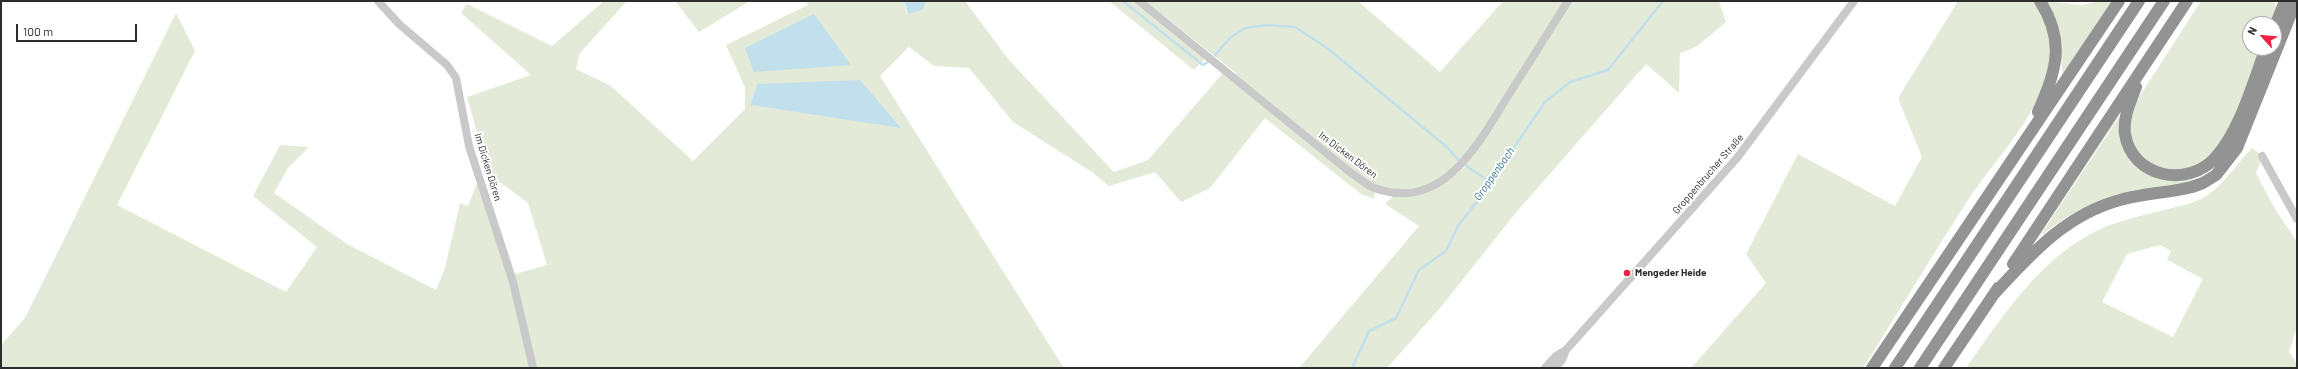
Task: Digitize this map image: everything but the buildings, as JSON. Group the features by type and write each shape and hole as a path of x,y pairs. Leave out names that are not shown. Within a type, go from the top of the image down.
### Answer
{"highway":[{"path":"2023,144 2050,84 2057,55 2052,23 2040,1"},
{"path":"1872,368 2119,1"},
{"path":"1895,368 2139,1"},
{"path":"1920,368 2164,1"},
{"path":"1944,368 2187,1"},
{"path":"2279,1 2280,15"},
{"path":"2280,15 2285,1"},
{"path":"1994,294 2040,245 2064,225 2083,214 2121,199 2203,184 2216,175 2230,159 2242,136 2296,1"},
{"path":"2143,68 2126,115 2125,134 2127,142 2139,160 2154,172 2164,175 2188,175 2201,170 2215,159 2225,146 2235,128 2263,56"}],"street":[{"name":"Im Dicken Dören","path":"378,1 399,24 448,64 456,78 469,146 513,282 533,368"},
{"name":"Im Dicken Dören","path":"1139,1 1351,172 1372,187 1392,192 1426,189 1445,179 1463,164 1484,134 1568,1"},
{"name":"Groppenbrucher Straße","path":"1545,368 1556,356 1566,350 1737,158 1854,1"},
{"path":"2262,156 2297,219"},
{"name":"Groppenbrucher Straße","path":"1555,368 1562,360 1566,350"}],"green space":[{"path":"604,1 627,1 580,53 576,69 611,86 693,161 745,109 745,88 726,45 808,5 806,1 904,1 907,14 923,10 926,1 965,1 1009,60 1114,172 1148,160 1222,74 1264,106 1233,76 1236,73 1145,1 1358,1 1440,72 1503,1 1719,1 1726,22 1696,47 1680,53 1679,93 1646,64 1514,215 1441,307 1387,368 1299,368 1419,226 1385,204 1392,197 1423,192 1440,185 1449,180 1466,166 1463,163 1435,184 1392,192 1350,176 1375,193 1374,199 1361,194 1265,118 1210,188 1181,202 1155,172 1109,186 1092,172 1013,122 969,68 934,66 909,47 880,76 1064,368 1,368 1,345 25,318 176,13 195,51 117,205 286,292 317,247 253,196 280,145 309,147 288,168 274,193 347,244 436,290 445,268 460,203 468,206 477,183 484,180 515,274 547,265 528,203 489,174 467,97 531,75 461,13 467,4 552,46","holes":["757,84 900,127 750,105"]},
{"path":"675,1 750,1 699,32"},
{"path":"1109,1 1136,1 1206,57 1194,70"},
{"path":"1958,1 2034,1 2050,36 2053,51 2052,58 2046,79 2028,117 1966,203 1863,368 1691,368 1766,283 1746,254 1798,154 1895,206 1922,157 1898,98"},
{"path":"2043,1 2082,5 2100,1 2117,1 2063,80 2059,37"},
{"path":"2201,1 2275,1 2277,16 2242,16 2242,56 2262,56 2225,146 2188,176 2195,181 2102,200 2063,219 2039,237 2123,111 2132,108"},
{"path":"2252,148 2263,156 2256,173 2275,209 2297,242 2297,327 2289,352 2297,363 2297,368 1966,368 2007,310 2022,292 2055,259 2074,244 2094,232 2112,224 2189,204 2202,198 2219,186","holes":["2160,245 2171,251 2167,260 2203,279 2173,337 2102,302 2127,254"]}],"water":[{"path":"904,1 926,1 923,10 908,14"},
{"path":"814,14 851,65 754,72 745,48"},
{"path":"860,80 901,128 750,105 757,84"}],"waterway":[{"path":"1123,1 1203,65 1209,61"},
{"name":"Groppenbach","path":"1352,368 1369,331 1396,318 1419,270 1446,251 1458,226 1476,203 1545,102 1570,82 1608,70 1663,1"},
{"path":"1215,55 1231,37 1245,28 1267,25 1295,27 1327,48 1448,148 1460,162"},
{"path":"1465,165 1490,182"}],"place":[{"name":"Mengeder Heide","path":"1627,273"}]}
